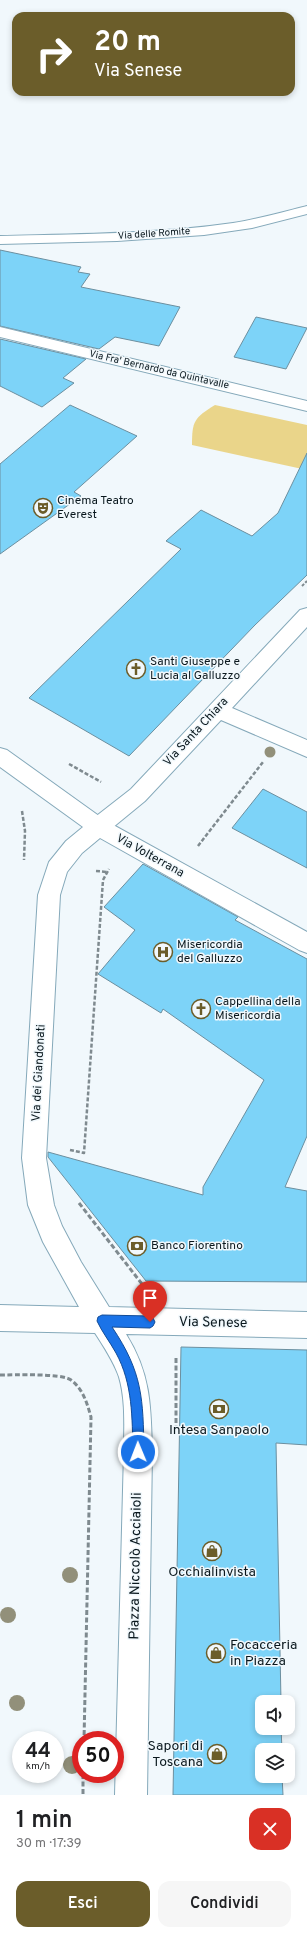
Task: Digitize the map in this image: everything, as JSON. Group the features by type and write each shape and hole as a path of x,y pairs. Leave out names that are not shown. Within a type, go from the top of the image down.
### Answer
{"main road":[{"name":"Via delle Romite","path":"0,240 91,238 167,234 234,226 307,210"},
{"name":"Via Fra' Bernardo da Quintavalle","path":"3,336 307,406"},
{"name":"Via Santa Chiara","path":"98,827 138,795 307,615"},
{"path":"217,710 307,749"},
{"name":"Via Volterrana","path":"0,756 98,827 307,943"},
{"name":"Via dei Giandonati","path":"98,827 74,847 57,868 49,894 34,1158 41,1205 52,1233 102,1321"},
{"name":"Via Senese","path":"0,1318 307,1325"},
{"name":"Piazza Niccolò Acciaioli","path":"102,1321 120,1349 132,1376 137,1400 138,1468 131,1795"}],"path":[{"path":"302,586 307,581"},
{"path":"165,864 185,842 197,848 282,738"},
{"path":"68,764 102,783"},
{"path":"65,1149 84,1153 103,880 110,867"},
{"path":"77,1201 136,1274"},
{"path":"0,1375 56,1376 70,1379 86,1398 91,1416 84,1731"},
{"path":"83,1783 83,1795"}],"shaded area":[{"path":"215,405 307,425 307,470 192,445 194,425 198,417"}],"building":[{"path":"0,250 81,267 78,272 90,274 81,287 180,307 159,346 115,337 99,349 0,326"},
{"path":"256,317 307,328 286,369 234,357"},
{"path":"0,339 86,359 63,378 74,383 42,407 0,386"},
{"path":"70,405 137,436 74,492 81,496 0,554 0,464"},
{"name":"Santi Giuseppe e Lucia al Galluzzo","path":"307,453 307,575 255,625 129,756 29,698 181,549 166,541 201,510 252,536 278,513"},
{"path":"263,789 307,812 307,868 232,828"},
{"path":"143,864 238,917 235,920 307,959 307,1136 285,1187 307,1191 307,1282 146,1281 48,1157 48,1152 203,1195 203,1187 264,1080 163,1009 161,1013 98,974 135,930 104,907"},
{"path":"181,1347 307,1350 307,1445 276,1443 281,1695 255,1695 255,1735 281,1735 282,1743 255,1743 255,1783 282,1783 283,1795 173,1795"}],"place":[{"name":"Cinema Teatro Everest","path":"43,508"},
{"name":"Santi Giuseppe e Lucia al Galluzzo","path":"136,669"},
{"name":"Misericordia del Galluzzo","path":"163,952"},
{"name":"Cappellina della Misericordia","path":"201,1009"},
{"name":"Banco Fiorentino","path":"137,1246"},
{"name":"Intesa Sanpaolo","path":"219,1409"},
{"name":"Occhialinvista","path":"212,1551"},
{"name":"Focacceria in Piazza","path":"216,1653"},
{"name":"Sapori di Toscana","path":"217,1754"}],"route":[{"path":"138,1452 137,1400 132,1376 120,1349 102,1321 150,1322"}]}
